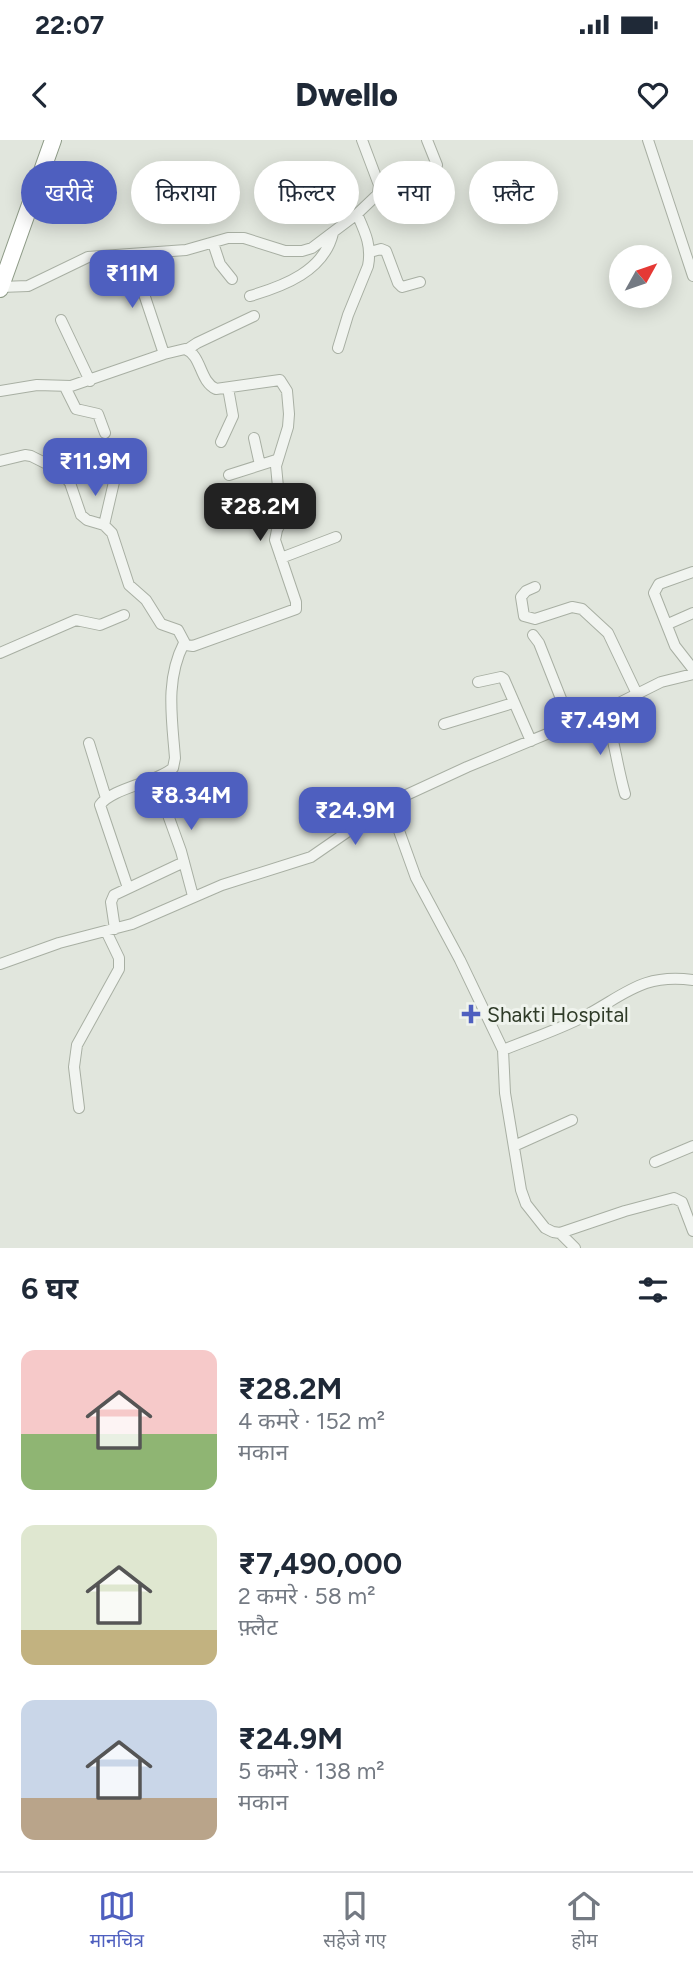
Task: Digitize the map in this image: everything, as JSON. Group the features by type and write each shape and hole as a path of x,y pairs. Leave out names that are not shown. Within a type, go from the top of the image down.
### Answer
{"highway":[{"path":"1,284 53,140"}],"street":[{"path":"359,212 379,189 362,140"},
{"path":"427,140 435,161"},
{"path":"651,141 693,276"},
{"path":"338,348 348,315 369,266 368,238 359,218"},
{"path":"1,284 19,288 40,282 88,257 186,250 228,239 244,238 295,251 312,248 344,224"},
{"path":"250,296 291,281 314,265 327,252 333,233"},
{"path":"213,243 220,264 232,279"},
{"path":"370,252 381,249 386,251 402,286 420,282"},
{"path":"131,255 164,354"},
{"path":"0,391 37,385 65,387 90,381 164,354 188,349 254,316"},
{"path":"61,320 90,381"},
{"path":"0,461 25,455 57,469 70,483 81,515 104,525 112,534 129,585 143,597 161,624 178,630 184,643 193,646 293,612 296,602 276,534 285,514 278,487 276,460 289,421 287,391 282,382 276,379 216,389 207,384 188,349"},
{"path":"65,387 76,409 98,414 104,433"},
{"path":"221,442 233,416 228,388"},
{"path":"254,438 260,465"},
{"path":"229,475 276,460"},
{"path":"104,525 114,482"},
{"path":"281,558 336,537"},
{"path":"0,964 59,943 150,917 193,896 311,856 389,803 605,710 662,682 693,671 679,652 654,590 659,584 693,572"},
{"path":"535,587 521,597 524,616 534,619 572,607 582,609 608,633 637,694"},
{"path":"668,624 693,613"},
{"path":"0,653 76,620 100,625 124,615"},
{"path":"533,635 539,643 571,724"},
{"path":"128,888 100,805 106,798 170,771 175,764 171,682 184,643"},
{"path":"478,682 500,677 504,679 531,741"},
{"path":"444,724 513,703"},
{"path":"605,710 625,794"},
{"path":"89,743 106,798"},
{"path":"155,779 193,896"},
{"path":"389,803 416,878 460,960 503,1050 505,1093 526,1204 545,1228 560,1233 674,1198 682,1202 693,1231"},
{"path":"79,1108 74,1068 77,1045 119,969 120,958 110,930 111,899 128,888 184,862"},
{"path":"503,1050 568,1024 646,982 663,978 693,980"},
{"path":"514,1146 572,1121"},
{"path":"655,1162 693,1146"},
{"path":"560,1233 575,1248"}],"place":[{"name":"Shakti Hospital","path":"471,1014"}]}
